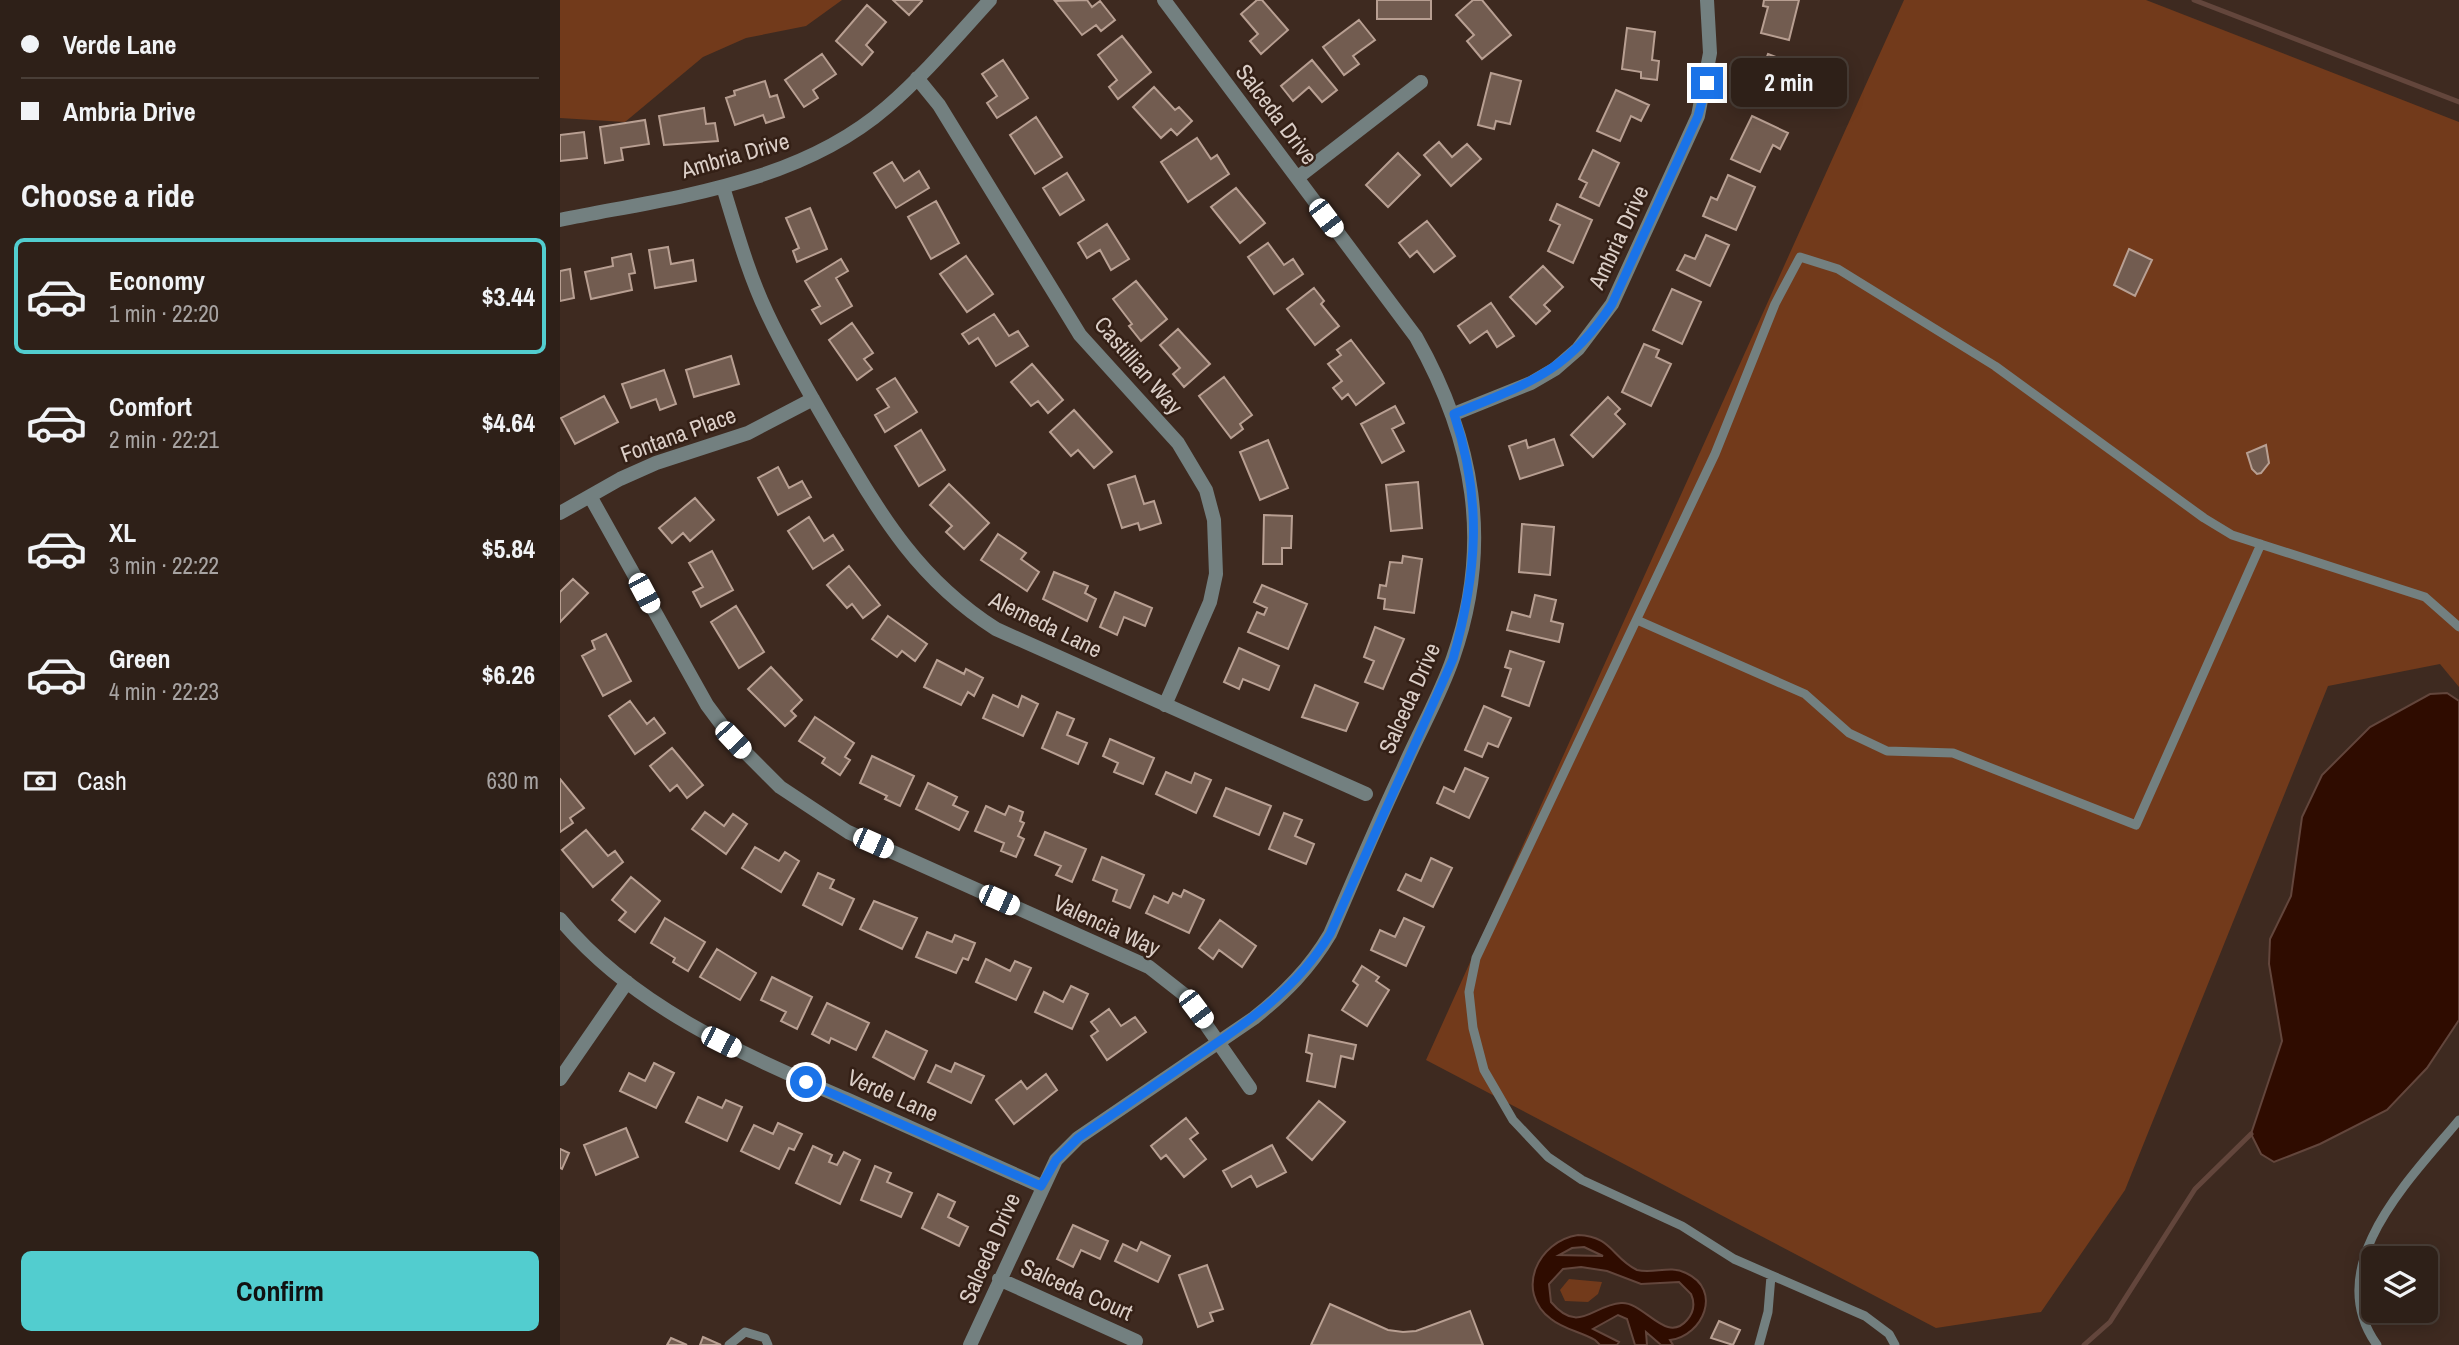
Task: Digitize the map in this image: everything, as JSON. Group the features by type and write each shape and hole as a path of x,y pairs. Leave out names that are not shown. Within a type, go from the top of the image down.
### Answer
{"street":[{"name":"Ambria Drive","path":"560,220 723,187 777,171 832,146 886,109 990,0"},
{"name":"Salceda Drive","path":"970,1345 1041,1186 1056,1160 1078,1138 1276,1000 1315,959 1330,934 1453,659 1472,586 1474,551 1468,470 1454,414 1416,338 1164,0"},
{"name":"Ambria Drive","path":"1454,414 1531,383 1555,369 1578,349 1612,304 1698,116 1710,52 1707,0"},
{"name":"Castillian Way","path":"917,78 939,105 1080,335 1178,443 1206,490 1214,520 1216,574 1210,602 1165,705"},
{"path":"1297,178 1421,82"},
{"name":"Alemeda Lane","path":"723,187 750,274 767,314 813,399 881,516 919,566 944,590 996,629 1366,794"},
{"name":"Fontana Place","path":"560,513 656,463 778,420 813,399"},
{"name":"Valencia Way","path":"590,496 707,705 733,740 780,787 848,832 1149,967 1186,996 1220,1041 1250,1088"},
{"name":"Verde Lane","path":"560,919 582,944 627,982 678,1017 759,1061 1041,1186"},
{"path":"560,1079 627,982"},
{"name":"Salceda Court","path":"999,1279 1136,1341"}],"lane":[{"path":"1895,1345 1889,1334 1865,1316 1734,1259 1682,1226 1582,1180 1548,1157 1513,1120 1484,1070 1473,1028 1469,992 1476,958 1715,454 1775,304 1800,257 1838,269 1984,359 2204,519 2232,535 2425,597 2459,626"},
{"path":"1637,620 1805,694 1849,733 1887,751 1953,753 2136,825 2261,544"},
{"path":"2377,1345 2364,1318 2357,1282 2375,1231 2392,1202 2459,1120"},
{"path":"1759,1345 1768,1312 1771,1276"},
{"path":"729,1345 744,1332 765,1338 768,1345"}],"shaded area":[{"path":"560,0 842,0 806,26 746,38 703,57 625,122 560,118"},
{"path":"1904,0 2146,0 2459,122 2459,687 2440,664 2328,686 2125,1190 2041,1312 1936,1328 1426,1060"},
{"path":"2447,693 2459,701 2459,1020 2427,1068 2387,1110 2320,1144 2274,1162 2261,1154 2251,1134 2282,1041 2269,964 2270,939 2291,896 2302,817 2322,775 2370,727 2430,694"},
{"path":"1578,1235 1598,1239 1637,1270 1674,1270 1686,1273 1704,1290 1706,1301 1699,1322 1682,1337 1670,1340 1673,1345 1661,1345 1646,1332 1647,1345 1635,1345 1627,1319 1618,1315 1593,1329 1619,1342 1617,1345 1600,1345 1590,1337 1551,1319 1540,1308 1534,1295 1533,1282 1542,1257 1564,1239","holes":["1584,1247 1603,1256 1559,1255 1572,1248","1581,1267 1607,1271 1641,1284 1679,1282 1691,1294 1691,1314 1679,1326 1671,1328 1630,1304 1611,1305 1586,1316 1570,1316 1561,1312 1551,1302 1549,1284 1563,1269"]},
{"path":"1569,1279 1602,1282 1598,1294 1588,1302 1565,1301 1560,1290"}],"building":[{"path":"893,0 921,0 922,1 909,15"},
{"path":"1087,0 1092,7 1100,1 1115,20 1101,31 1096,25 1082,35 1055,1"},
{"path":"1257,0 1262,0 1288,30 1261,54 1250,41 1258,34 1241,14"},
{"path":"1377,0 1431,0 1431,19 1377,19"},
{"path":"1473,0 1482,0 1511,35 1482,59 1467,41 1474,35 1456,15"},
{"path":"1764,0 1799,0 1789,40 1761,33 1768,7 1763,6"},
{"path":"867,5 886,22 866,45 873,52 862,65 836,41"},
{"path":"1359,20 1375,40 1353,56 1359,64 1344,75 1323,47"},
{"path":"1627,28 1655,32 1652,60 1659,61 1657,80 1641,78 1641,72 1622,69"},
{"path":"1122,36 1151,72 1118,99 1109,87 1117,80 1098,55"},
{"path":"822,54 836,74 813,90 818,98 804,107 785,80"},
{"path":"1768,54 1795,64 1790,78 1794,80 1785,105 1753,93"},
{"path":"1003,60 1028,98 997,118 987,103 997,96 982,74"},
{"path":"1312,60 1337,90 1322,102 1309,87 1293,101 1281,86"},
{"path":"1491,73 1521,81 1510,124 1496,121 1494,129 1478,125"},
{"path":"765,81 770,97 777,95 784,117 766,123 763,115 735,125 726,98 735,95 734,91"},
{"path":"1154,87 1175,110 1179,107 1192,121 1177,135 1171,129 1161,138 1133,107"},
{"path":"1616,90 1649,105 1641,121 1631,116 1620,141 1597,131"},
{"path":"704,108 706,124 715,123 718,141 664,145 659,116"},
{"path":"1752,116 1788,133 1780,149 1773,145 1760,172 1731,159"},
{"path":"1036,117 1062,157 1035,174 1010,135"},
{"path":"645,120 649,144 621,148 623,160 605,163 600,127"},
{"path":"584,132 587,158 560,161 560,135"},
{"path":"1197,138 1211,159 1217,155 1229,174 1188,202 1161,162"},
{"path":"1439,142 1452,157 1467,144 1481,159 1451,186 1424,155"},
{"path":"1593,150 1619,163 1599,206 1580,197 1587,183 1579,179"},
{"path":"1398,153 1420,175 1388,207 1366,185"},
{"path":"892,162 904,181 919,171 929,188 896,208 874,173"},
{"path":"1067,173 1084,200 1060,215 1043,188"},
{"path":"1728,175 1755,187 1736,230 1703,216 1711,197 1717,200"},
{"path":"1236,188 1265,223 1240,243 1211,207"},
{"path":"936,201 959,243 931,259 908,217"},
{"path":"1557,204 1592,220 1573,263 1548,251 1560,225 1550,220"},
{"path":"810,208 827,249 797,262 793,251 799,248 786,218"},
{"path":"1427,221 1455,256 1434,272 1417,251 1410,257 1399,243"},
{"path":"1107,224 1129,259 1111,270 1100,250 1087,258 1078,243"},
{"path":"1706,235 1729,245 1710,286 1677,270 1685,255 1695,259"},
{"path":"1268,243 1284,265 1293,259 1303,274 1274,294 1248,257"},
{"path":"668,247 671,264 693,260 696,281 655,288 649,250"},
{"path":"2129,249 2152,260 2135,296 2114,285"},
{"path":"631,254 635,273 629,274 632,290 591,299 585,272 613,266 612,258"},
{"path":"966,256 993,294 967,312 940,274"},
{"path":"841,259 848,271 836,278 852,306 821,324 812,310 820,306 805,281"},
{"path":"1543,266 1563,287 1544,305 1550,311 1536,324 1510,297"},
{"path":"570,269 574,298 560,301 560,271"},
{"path":"1136,281 1167,319 1141,341 1113,299"},
{"path":"1314,288 1324,301 1321,304 1339,326 1315,345 1287,309"},
{"path":"1672,289 1701,302 1682,344 1653,330"},
{"path":"1491,303 1514,336 1497,347 1487,331 1470,343 1458,326"},
{"path":"994,314 1009,336 1018,331 1028,346 996,366 978,338 969,344 962,334"},
{"path":"852,323 873,353 864,359 872,369 857,380 829,340"},
{"path":"1178,329 1210,364 1184,387 1173,374 1180,368 1160,345"},
{"path":"1351,340 1384,383 1356,405 1348,394 1342,399 1333,388 1342,381 1328,364 1341,355 1337,350"},
{"path":"1644,344 1659,350 1656,357 1671,364 1651,406 1622,392"},
{"path":"731,356 739,384 694,397 686,370"},
{"path":"1032,364 1063,400 1048,413 1038,401 1031,406 1011,382"},
{"path":"664,370 676,404 660,410 656,399 631,408 622,384"},
{"path":"1224,377 1252,415 1240,424 1243,429 1231,438 1199,396"},
{"path":"895,378 917,412 885,432 875,415 889,407 877,389"},
{"path":"604,396 618,422 575,444 561,418"},
{"path":"1608,397 1620,409 1615,414 1625,424 1593,457 1571,435"},
{"path":"1395,406 1404,423 1392,429 1404,451 1382,463 1361,424"},
{"path":"1074,410 1112,452 1094,468 1078,450 1071,456 1050,432"},
{"path":"921,430 945,470 919,486 895,446"},
{"path":"1554,439 1563,465 1520,479 1509,446 1526,440 1528,448"},
{"path":"1268,440 1288,488 1260,500 1240,452"},
{"path":"2266,445 2269,463 2257,474 2252,469 2247,453"},
{"path":"778,467 789,488 802,481 811,497 778,515 758,478"},
{"path":"1135,476 1144,504 1154,501 1161,523 1140,530 1138,523 1122,528 1108,485"},
{"path":"1418,482 1422,528 1391,531 1386,485"},
{"path":"949,484 989,523 964,549 946,532 952,526 930,505"},
{"path":"695,498 714,520 690,541 683,533 672,543 659,528"},
{"path":"1264,515 1292,516 1291,548 1282,548 1282,564 1263,564"},
{"path":"809,517 824,541 833,535 843,550 813,569 788,531"},
{"path":"1522,524 1554,527 1550,575 1519,572"},
{"path":"998,534 1026,553 1021,559 1039,572 1027,591 981,560"},
{"path":"712,551 733,590 701,607 693,592 703,587 689,563"},
{"path":"1403,556 1422,559 1414,613 1384,609 1385,599 1378,598 1380,585 1386,586 1390,562 1402,563"},
{"path":"849,566 880,605 863,618 852,604 847,608 827,585"},
{"path":"1054,572 1088,586 1085,593 1096,599 1087,621 1043,599"},
{"path":"573,579 588,593 560,622 560,592"},
{"path":"1262,585 1307,604 1288,649 1248,632 1257,612 1264,615 1267,608 1254,602"},
{"path":"1115,592 1152,608 1145,626 1124,617 1117,635 1100,627"},
{"path":"1535,595 1556,600 1551,621 1563,624 1559,642 1507,630 1512,612 1530,617"},
{"path":"736,606 764,652 739,668 711,622"},
{"path":"888,616 927,644 915,661 902,651 897,657 872,639"},
{"path":"1375,627 1404,639 1383,689 1365,682 1374,661 1364,657"},
{"path":"606,634 631,681 603,696 582,656 595,649 592,641"},
{"path":"1239,648 1279,666 1269,690 1243,679 1239,689 1224,682"},
{"path":"1510,651 1544,662 1529,706 1502,696 1511,669 1505,667"},
{"path":"937,660 964,674 966,669 983,678 974,696 968,692 961,705 924,687"},
{"path":"771,667 802,700 791,711 796,716 785,726 748,689"},
{"path":"1315,685 1358,703 1346,731 1302,717"},
{"path":"993,695 1018,707 1022,696 1038,704 1023,736 983,718"},
{"path":"630,701 647,724 654,718 665,733 635,754 609,716"},
{"path":"1484,706 1511,718 1498,747 1488,743 1482,757 1465,750"},
{"path":"1057,712 1074,719 1067,735 1087,743 1078,764 1042,748"},
{"path":"815,717 854,743 845,757 850,760 840,775 822,763 825,758 799,741"},
{"path":"1110,739 1154,758 1143,784 1114,772 1118,763 1103,756"},
{"path":"672,748 703,785 687,798 677,785 670,791 650,766"},
{"path":"872,756 914,776 900,806 885,799 887,796 860,783"},
{"path":"1465,768 1488,778 1469,818 1437,803 1444,787 1454,792"},
{"path":"1166,772 1191,783 1195,773 1211,780 1196,813 1156,794"},
{"path":"560,779 584,808 570,818 573,823 560,832"},
{"path":"928,783 957,797 953,805 968,812 959,830 916,809"},
{"path":"1226,788 1271,806 1259,835 1214,816"},
{"path":"986,806 1005,815 1009,806 1023,812 1020,821 1024,823 1018,836 1024,839 1016,857 1001,851 1004,843 975,831"},
{"path":"705,812 724,826 733,814 747,824 726,854 692,829"},
{"path":"1284,813 1302,820 1295,836 1314,844 1306,864 1269,849"},
{"path":"586,830 608,856 615,851 623,862 593,887 562,850"},
{"path":"1045,832 1086,849 1072,882 1056,875 1061,866 1035,855"},
{"path":"755,847 779,861 785,852 799,861 781,892 742,868"},
{"path":"1102,857 1144,875 1130,908 1113,901 1117,890 1093,880"},
{"path":"1431,858 1452,868 1433,907 1398,890 1406,874 1421,881"},
{"path":"818,873 834,880 830,888 854,899 842,925 803,905"},
{"path":"631,877 660,901 635,932 619,920 626,912 612,900"},
{"path":"1184,890 1204,900 1189,933 1146,913 1154,896 1168,903 1173,893 1181,897"},
{"path":"874,901 917,918 902,949 860,929"},
{"path":"665,918 705,942 688,971 673,962 675,958 651,943"},
{"path":"1404,918 1424,927 1406,966 1371,950 1380,930 1395,937"},
{"path":"1220,920 1256,946 1242,967 1219,950 1213,959 1199,948"},
{"path":"927,932 952,942 955,935 975,943 968,960 963,958 956,973 916,957"},
{"path":"717,949 756,973 740,1000 700,977"},
{"path":"986,959 1010,971 1015,961 1031,968 1016,1000 976,982"},
{"path":"1362,966 1379,977 1376,981 1389,990 1367,1026 1342,1010 1358,985 1353,981"},
{"path":"772,977 812,997 797,1029 781,1021 786,1012 761,1000"},
{"path":"1071,986 1088,994 1072,1029 1035,1012 1044,992 1063,1002"},
{"path":"827,1003 869,1023 856,1050 831,1038 829,1043 812,1034"},
{"path":"1109,1009 1121,1026 1135,1017 1146,1032 1107,1060 1091,1036 1098,1031 1091,1022"},
{"path":"886,1031 927,1051 914,1079 873,1057"},
{"path":"1309,1035 1356,1045 1353,1059 1341,1056 1335,1087 1307,1081 1312,1054 1306,1052"},
{"path":"654,1063 674,1073 656,1108 620,1091 629,1073 645,1081"},
{"path":"955,1063 984,1076 971,1103 928,1082 936,1065 951,1072"},
{"path":"1046,1074 1057,1090 1014,1124 996,1100 1021,1081 1027,1089"},
{"path":"698,1097 722,1108 726,1100 742,1107 727,1141 686,1122"},
{"path":"1319,1101 1345,1122 1312,1160 1287,1138"},
{"path":"1186,1118 1198,1133 1190,1139 1206,1159 1184,1177 1166,1155 1161,1159 1151,1146"},
{"path":"778,1123 802,1134 794,1150 789,1148 779,1169 741,1151 754,1125 773,1134"},
{"path":"626,1128 638,1157 596,1175 584,1145"},
{"path":"1272,1145 1286,1172 1257,1187 1251,1176 1232,1187 1223,1171"},
{"path":"813,1146 832,1155 829,1162 837,1165 844,1152 860,1160 840,1204 796,1183"},
{"path":"560,1149 569,1153 562,1169 560,1168"},
{"path":"875,1166 891,1173 887,1182 912,1193 901,1217 861,1200"},
{"path":"938,1194 955,1202 948,1217 968,1227 959,1246 922,1228"},
{"path":"1073,1225 1108,1241 1100,1259 1081,1250 1073,1267 1057,1259"},
{"path":"1141,1242 1170,1256 1158,1282 1115,1261 1123,1244 1137,1251"},
{"path":"1207,1265 1223,1309 1210,1313 1213,1321 1198,1327 1179,1275"},
{"path":"1330,1304 1388,1330 1403,1332 1416,1331 1470,1311 1483,1345 1311,1345"},
{"path":"1719,1321 1740,1330 1733,1345 1711,1338"},
{"path":"703,1337 721,1345 700,1345"},
{"path":"671,1338 687,1345 667,1345"}],"waterway":[{"path":"2194,0 2459,102"},
{"path":"2084,1345 2110,1322 2195,1189 2251,1134"}],"route":[{"path":"806,1082 1041,1186 1056,1160 1078,1138 1254,1018 1296,982 1315,959 1330,934 1453,659 1465,617 1472,586 1474,516 1462,438 1454,414 1531,383 1555,369 1578,349 1597,327 1612,304 1698,116 1707,83"}]}
